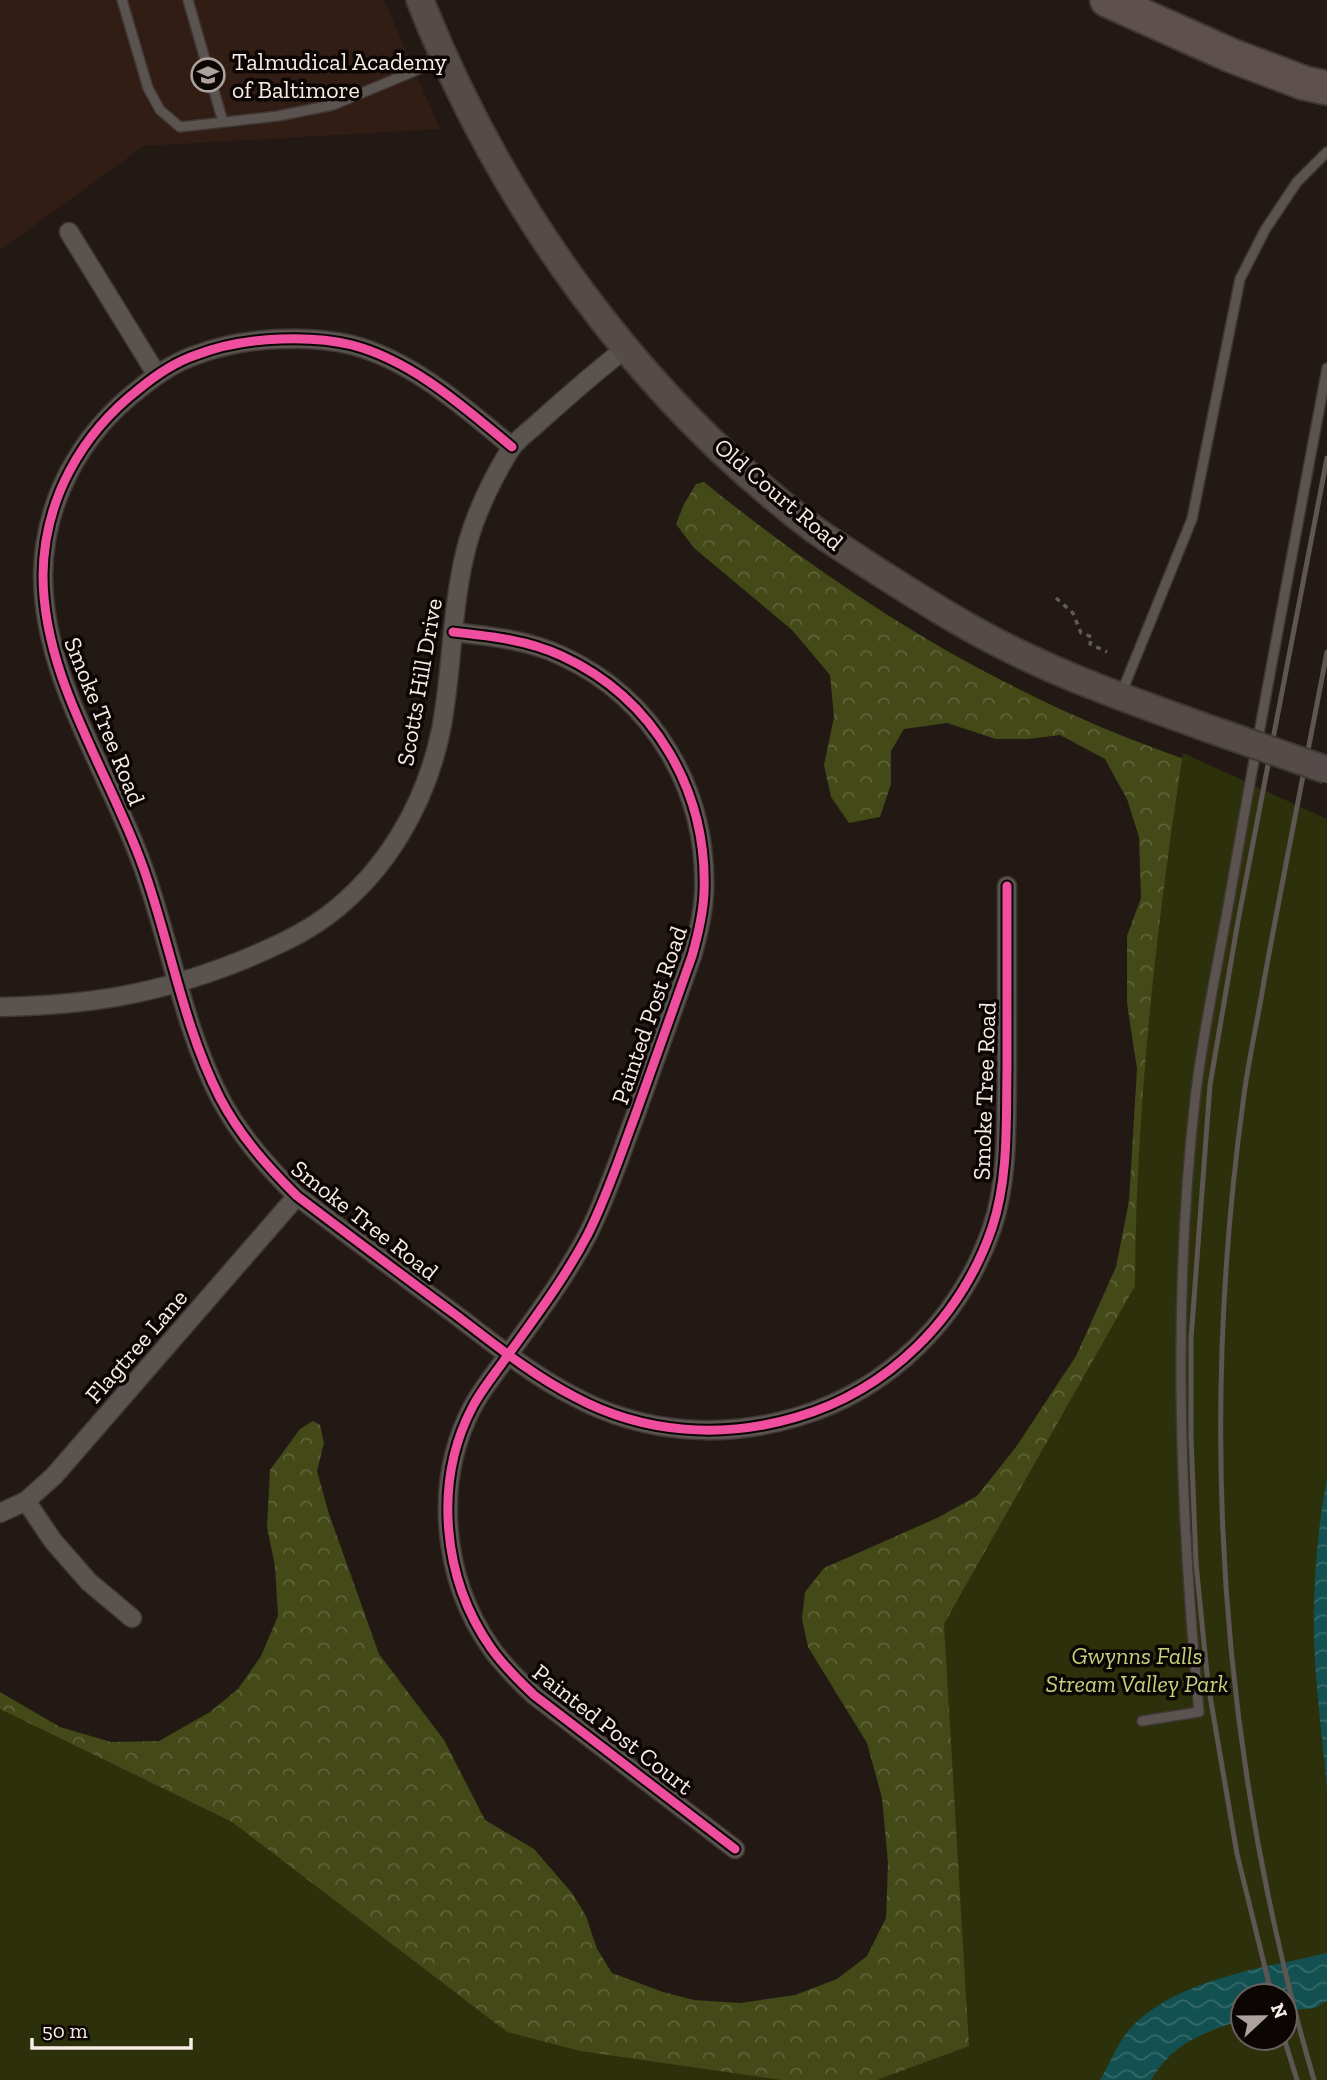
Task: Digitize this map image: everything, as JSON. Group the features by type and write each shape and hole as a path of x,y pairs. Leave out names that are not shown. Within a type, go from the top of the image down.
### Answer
{"highway":[{"path":"1107,0 1230,55 1315,85"}],"main road":[{"name":"Old Court Road","path":"419,0 443,59 486,145 573,282 625,349 687,416 755,480 816,530 932,607 1009,649 1120,696 1327,770"}],"street":[{"path":"68,232 157,375"},
{"name":"Smoke Tree Road","path":"512,447 465,408 425,380 387,359 352,345 307,338 267,340 228,346 193,356 157,375 117,406 92,434 72,465 57,498 48,530 43,573 46,615 54,656 140,859 199,1047 219,1096 242,1134 267,1166 297,1196 508,1354 576,1398 609,1413 660,1427 729,1431 769,1426 807,1415 887,1374 916,1349 948,1314 972,1274 992,1227 1003,1176 1006,1129 1007,886"},
{"name":"Scotts Hill Drive","path":"0,1007 57,1006 100,1001 179,984 299,934 327,917 352,895 379,865 412,816 431,769 441,729 468,541 494,479 512,447 596,371 625,349"},
{"name":"Painted Post Road","path":"453,632 518,642 561,655 595,675 638,709 661,737 677,767 698,826 704,862 704,895 692,956 609,1188 588,1234 556,1289 508,1354"},
{"name":"Flagtree Lane","path":"0,1513 26,1501 54,1476 297,1196"},
{"name":"Painted Post Court","path":"508,1354 474,1404 458,1437 451,1468 447,1503 449,1542 458,1578 472,1615 490,1647 534,1695 735,1849"},
{"path":"26,1501 53,1541 89,1582 132,1618"}],"lane":[{"path":"122,0 148,88 160,110 180,127 278,116 333,104 443,59"},
{"path":"188,0 223,122"},
{"path":"1120,696 1192,519 1240,279 1265,229 1297,182 1327,152"},
{"path":"1142,1721 1199,1712 1189,1608 1181,1385 1187,1192 1196,1097 1247,797 1327,368"}],"path":[{"path":"1056,598 1073,613 1081,633 1091,637 1090,644 1107,652"}],"shaded area":[{"name":"Talmudical Academy of Baltimore","path":"0,0 384,0 440,129 144,146 0,250"}],"green space":[{"path":"704,482 822,571 944,649 1072,715 1211,768 1100,2080 0,2080 0,1692 60,1727 111,1742 159,1741 210,1712 238,1689 261,1656 278,1616 275,1566 267,1527 270,1470 300,1429 313,1421 320,1425 324,1443 317,1471 329,1514 379,1654 444,1740 485,1820 534,1849 572,1893 586,1916 597,1949 612,1973 694,2000 740,2003 795,1995 837,1979 867,1956 886,1918 888,1863 882,1798 867,1743 808,1647 802,1619 805,1592 824,1568 937,1518 977,1496 1016,1447 1076,1356 1116,1267 1129,1201 1137,1069 1127,1003 1127,936 1141,898 1139,837 1127,799 1105,759 1060,735 996,739 947,723 904,729 891,751 891,784 880,817 849,823 831,797 824,765 834,717 830,675 792,630 694,548 676,524 696,484"},
{"name":"Gwynns Falls Stream Valley Park","path":"1183,753 1327,819 1327,2080 877,2080 969,2046 944,1624 1135,1286 1139,1152 1156,952"},
{"path":"0,1709 232,1822 507,2032 580,2051 781,2080 0,2080"}],"water":[{"path":"1327,1477 1327,1790 1316,1677 1314,1602 1317,1552"},
{"path":"1327,1953 1327,2001 1315,2008 1299,2010 1299,1982 1229,1982 1229,2024 1191,2040 1170,2056 1151,2080 1100,2080 1125,2035 1149,2012 1195,1987 1249,1970"}],"railway":[{"path":"1269,1982 1237,1854 1208,1684 1196,1563 1191,1436 1191,1339 1210,1085 1238,921 1327,458"},
{"path":"1314,2080 1282,1959 1257,1837 1238,1714 1226,1591 1221,1468 1222,1344 1230,1219 1248,1066 1327,652"},
{"path":"1288,2052 1297,2080"}],"cycle path":[{"path":"512,447 437,387 374,352 316,339 248,342 216,348 181,361 152,379 118,407 83,448 59,495 50,521 43,575 46,613 66,688 143,867 186,1013 207,1070 220,1098 245,1138 297,1196 514,1359 559,1388 601,1409 656,1425 712,1430 769,1424 831,1405 862,1389 891,1369 941,1320 961,1292 992,1228 1001,1189 1006,1148 1007,886"},
{"path":"453,632 509,639 536,646 562,656 595,674 624,697 649,723 669,753 685,785 697,819 703,856 704,893 692,956 619,1161 595,1220 558,1284 473,1406 460,1435 448,1497 453,1560 475,1621 491,1648 517,1678 534,1695 735,1849"}],"place":[{"name":"Talmudical Academy of Baltimore","path":"208,75"}]}
